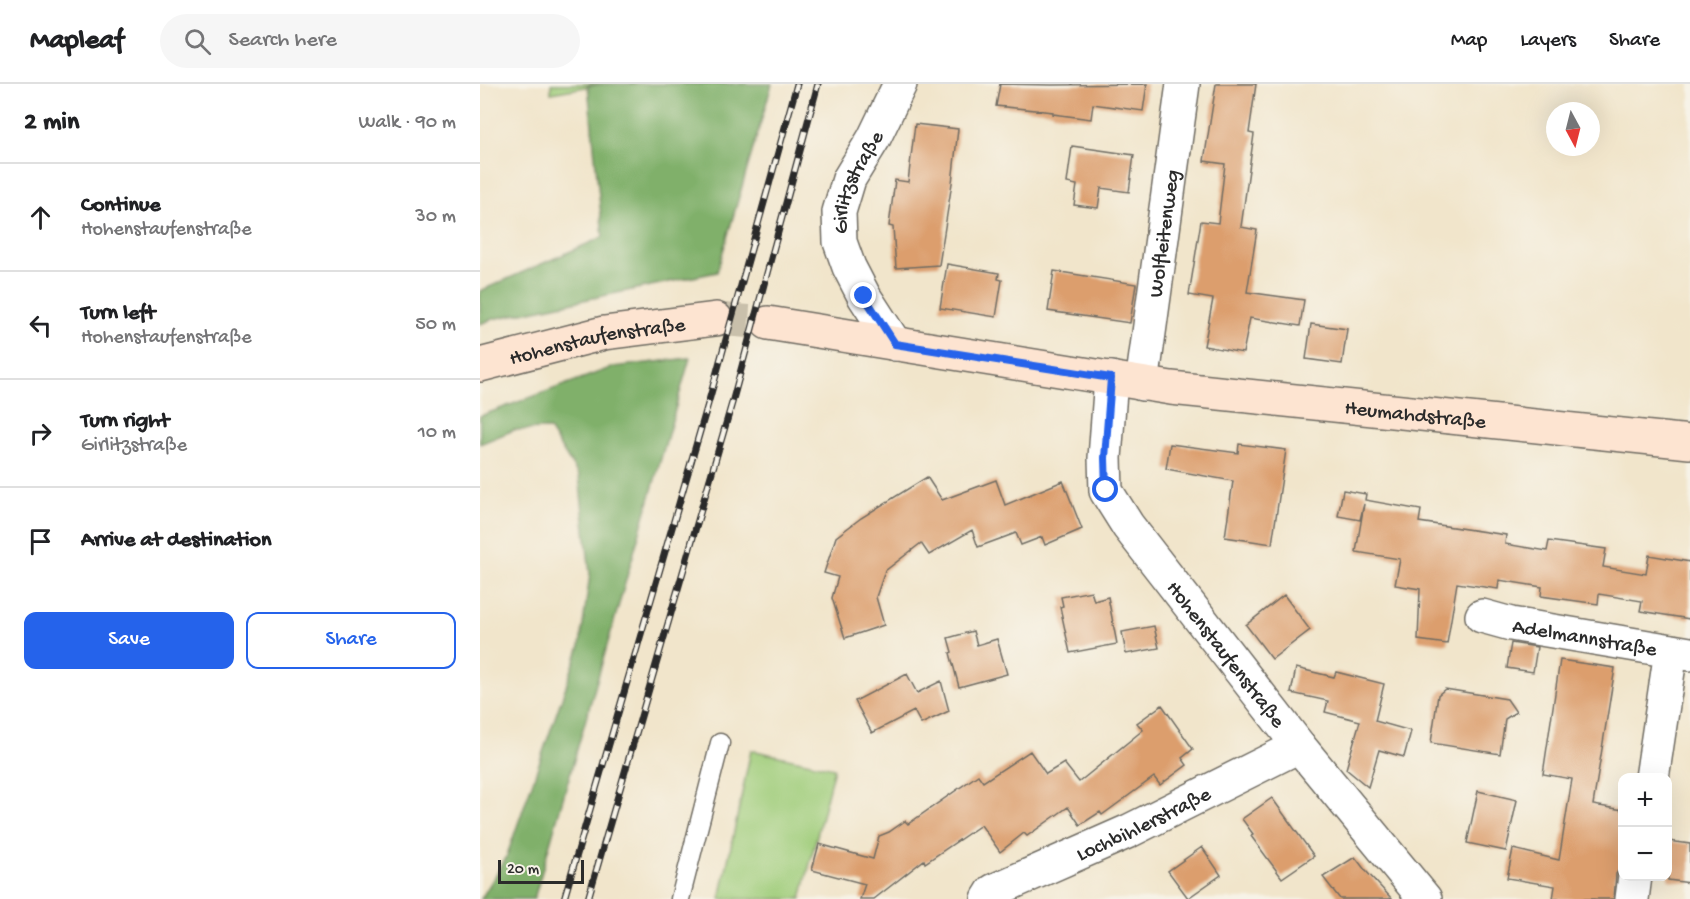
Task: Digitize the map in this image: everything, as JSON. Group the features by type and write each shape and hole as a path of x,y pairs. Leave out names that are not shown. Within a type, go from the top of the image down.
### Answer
{"main road":[{"name":"Hohenstaufenstraße","path":"480,365 604,333 716,319"},
{"path":"768,323 1126,381"},
{"name":"Heumahdstraße","path":"1126,381 1690,442"}],"street":[{"name":"Girlitzstraße","path":"895,344 864,296 849,267 840,242 838,212 849,180 874,138 900,84"},
{"name":"Wolfleitenweg","path":"1126,381 1183,84"},
{"name":"Hohenstaufenstraße","path":"1126,381 1105,458 1106,490 1128,526 1299,746 1425,899"},
{"name":"Adelmannstraße","path":"1482,616 1511,624 1681,652"},
{"path":"1653,773 1681,652"},
{"name":"Lochbihlerstraße","path":"988,899 993,891 1129,831 1299,746"},
{"path":"1632,899 1634,881"}],"lane":[{"path":"680,899 720,743"}],"green space":[{"path":"551,84 603,84 551,93"},
{"path":"603,84 772,84 717,272 493,319 480,324 480,291 603,237 588,86"},
{"path":"690,358 534,899 481,899 506,858 580,646 590,574 579,476 549,429 514,430 480,444 480,416 613,367"},
{"path":"751,750 834,768 801,899 720,899"}],"building":[{"path":"1000,84 1147,84 1143,111 1093,104 1091,119 996,106"},
{"path":"1216,84 1256,84 1249,133 1254,134 1241,227 1257,230 1247,292 1304,300 1300,326 1250,318 1243,353 1204,346 1213,299 1189,295 1201,221 1218,223 1225,164 1204,161"},
{"path":"915,124 958,129 952,183 939,265 896,268 893,227 889,226 895,180 908,182"},
{"path":"1072,146 1134,155 1129,192 1101,188 1098,208 1074,205 1077,185 1067,183"},
{"path":"947,264 999,273 998,279 1002,280 996,317 940,308"},
{"path":"1054,271 1136,284 1130,323 1048,311"},
{"path":"1311,324 1347,329 1342,364 1306,359"},
{"path":"1170,444 1238,453 1239,444 1286,450 1272,544 1225,537 1233,481 1166,469"},
{"path":"927,477 942,500 996,480 1005,505 1063,481 1082,529 1045,545 1042,537 1021,545 1016,533 978,547 972,530 929,555 921,543 885,571 876,597 884,625 845,638 832,598 838,577 824,573 836,537 861,518"},
{"path":"1343,490 1366,494 1365,500 1421,510 1419,522 1506,535 1505,544 1547,551 1549,541 1606,549 1603,567 1646,574 1649,555 1690,562 1690,619 1640,611 1642,601 1599,594 1598,604 1541,596 1542,587 1499,580 1498,589 1457,583 1447,644 1418,640 1420,589 1395,585 1400,559 1356,552 1364,504 1360,520 1338,516"},
{"path":"1091,591 1094,601 1108,597 1117,644 1070,653 1060,607 1063,606 1061,597"},
{"path":"1284,595 1310,630 1272,659 1246,625"},
{"path":"1154,626 1159,648 1126,654 1122,632"},
{"path":"973,631 977,645 997,639 1007,674 959,687 948,638"},
{"path":"1511,643 1537,647 1533,672 1507,668"},
{"path":"1560,660 1615,668 1593,805 1618,809 1618,871 1614,899 1553,899 1555,886 1507,878 1513,849 1559,860 1572,779 1543,774"},
{"path":"1296,668 1334,677 1336,672 1384,684 1375,721 1411,731 1404,757 1379,750 1368,787 1346,769 1360,721 1325,712 1328,701 1291,693"},
{"path":"907,674 917,693 941,681 949,711 921,724 914,711 872,733 855,701"},
{"path":"1445,689 1507,699 1516,712 1505,719 1500,754 1431,743 1438,695"},
{"path":"1162,705 1193,749 1182,758 1187,765 1160,785 1154,777 1102,815 1100,812 1080,825 1068,807 1027,836 1024,833 1000,852 981,825 925,863 924,860 874,899 860,899 865,884 812,870 819,844 873,859 879,836 905,821 908,824 978,775 983,782 1030,751 1046,774 1064,763 1079,782 1143,730 1137,723"},
{"path":"1478,791 1517,800 1506,851 1467,843"},
{"path":"1272,798 1314,856 1282,878 1251,836 1253,834 1242,819"},
{"path":"1672,842 1690,844 1690,883 1672,881"},
{"path":"1202,847 1221,875 1188,898 1168,871"},
{"path":"1355,857 1392,899 1340,899 1323,877"}],"tunnel":[{"path":"716,319 768,323"}],"railway":[{"path":"564,899 710,397 797,84"},
{"path":"588,899 732,403 818,84"}],"route":[{"path":"864,296 895,344 1111,378 1105,458 1106,490"}]}
